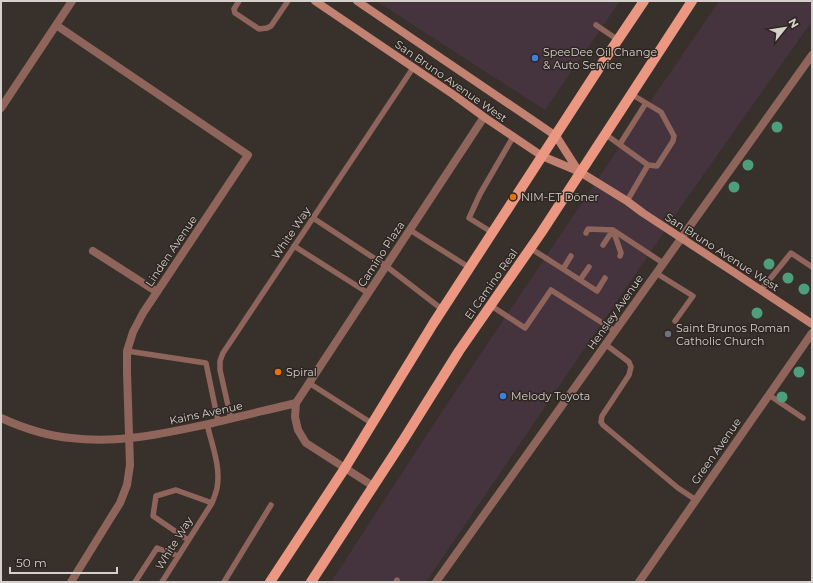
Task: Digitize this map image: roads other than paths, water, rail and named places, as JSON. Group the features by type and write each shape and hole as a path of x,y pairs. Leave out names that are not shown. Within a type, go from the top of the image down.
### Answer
{"main road":[{"name":"San Bruno Avenue West","path":"315,1 542,156 580,172 627,201 812,324"},
{"name":"San Bruno Avenue West","path":"357,1 556,136 580,172"},
{"path":"270,582 345,468 443,310 542,156 644,1"},
{"name":"El Camino Real","path":"312,582 459,351 530,248 692,1"}],"street":[{"path":"1,108 72,1"},
{"name":"Linden Avenue","path":"56,25 248,154 143,313 133,332 128,351 127,372 130,465 127,485 120,503 71,582"},
{"name":"Hensley Avenue","path":"436,582 812,55"},
{"name":"Camino Plaza","path":"296,403 484,117"},
{"path":"93,251 157,292"},
{"name":"Green Avenue","path":"639,582 812,333"},
{"path":"296,403 295,417 298,430 306,443 373,486"},
{"name":"Kains Avenue","path":"1,418 17,425 44,433 71,438 100,440 155,435 231,419 296,403"}],"lane":[{"path":"239,1 234,9 235,13 259,29 271,26 288,1"},
{"path":"596,25 618,40"},
{"name":"White Way","path":"231,419 220,370 220,361 224,353 413,68"},
{"path":"605,134 648,165 657,166 674,141 674,136 661,112 631,94"},
{"path":"620,144 646,103"},
{"path":"493,233 469,218 480,194 513,137"},
{"path":"627,201 648,165"},
{"path":"313,218 386,266 443,310"},
{"path":"586,233 588,229 613,230 663,263"},
{"path":"410,230 470,268"},
{"path":"603,245 613,230"},
{"path":"613,230 621,253 620,256"},
{"path":"294,246 368,293"},
{"path":"530,248 598,291 605,278"},
{"path":"761,290 791,253 812,267"},
{"path":"563,269 571,256"},
{"path":"580,280 588,267"},
{"path":"656,273 692,296 675,321"},
{"path":"490,305 525,328 551,290 615,331"},
{"path":"605,344 629,362 631,367 629,375 602,416 601,422 603,426 678,488 696,500"},
{"path":"128,351 206,363 218,421"},
{"path":"309,383 373,424"},
{"path":"769,395 803,418"},
{"name":"White Way","path":"162,582 212,503 217,490 218,468 207,424"},
{"path":"188,540 153,516 156,496 176,490 212,503"},
{"path":"224,582 271,505"},
{"path":"135,582 157,548 178,556"}],"place":[{"name":"SpeeDee Oil Change & Auto Service","path":"535,58"},
{"name":"NIM-ET Döner","path":"513,197"},
{"name":"Saint Brunos Roman Catholic Church","path":"668,334"},
{"name":"Spiral","path":"278,372"},
{"name":"Melody Toyota","path":"503,396"}]}
